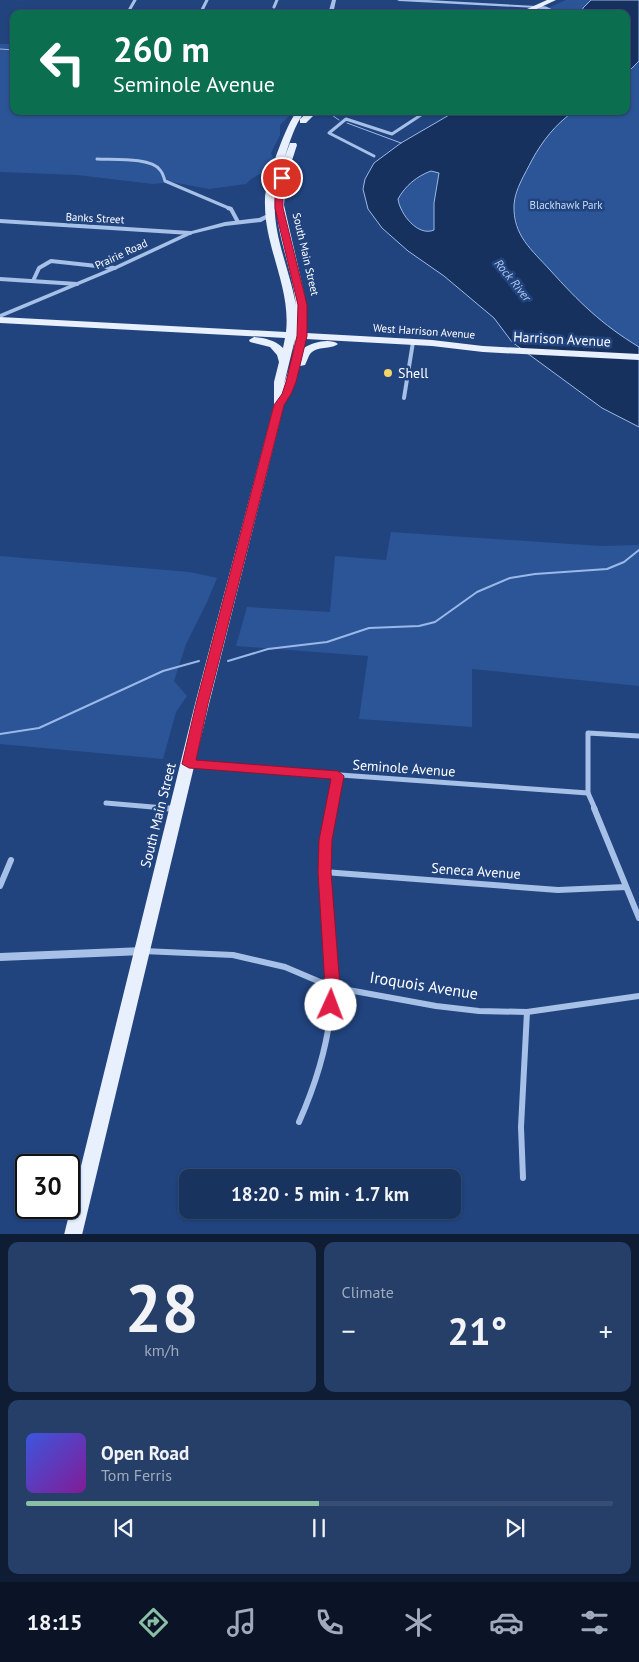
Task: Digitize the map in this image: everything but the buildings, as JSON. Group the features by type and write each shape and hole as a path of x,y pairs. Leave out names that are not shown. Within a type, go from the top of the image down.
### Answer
{"main road":[{"path":"529,10 553,0"},
{"name":"South Main Street","path":"283,400 277,388 290,338 291,306 269,204 273,176 290,131 299,115"},
{"name":"South Main Street","path":"73,1234 176,809 189,764 202,704 301,339 303,320 300,294 279,200 282,178 303,121 307,115"},
{"path":"303,121 310,115"},
{"path":"233,332 266,332 283,325 286,320 284,296 287,284"},
{"name":"West Harrison Avenue","path":"0,320 233,332 348,344 411,344"},
{"path":"303,320 308,329 320,334 411,344"},
{"name":"West Harrison Avenue","path":"0,325 164,334 290,338"},
{"path":"164,334 264,342 279,348 282,351 283,361"},
{"name":"West Harrison Avenue","path":"301,339 411,344 473,350 483,348"},
{"path":"283,400 294,386 302,356 307,350 326,345 348,344"},
{"name":"Harrison Avenue","path":"483,348 639,357"}],"street":[{"path":"274,7 277,0"},
{"path":"399,0 464,1 536,7 547,10"},
{"path":"374,156 329,133 346,119 392,134 421,115"},
{"path":"97,159 135,161 155,165 160,170 165,181 231,209 238,222"},
{"name":"Prairie Road","path":"0,316 115,268 190,233 238,222 266,219 270,215"},
{"name":"Banks Street","path":"0,221 190,233"},
{"name":"Prairie Road","path":"254,221 267,223 273,227"},
{"path":"33,282 39,268 50,261 115,268"},
{"path":"0,279 77,284"},
{"path":"404,398 411,344"},
{"path":"639,736 588,733 588,794 639,918"},
{"name":"Seminole Avenue","path":"189,764 588,794"},
{"path":"299,1122 310,1101 330,1023 332,987 324,872 325,840 338,776"},
{"path":"106,803 176,809"},
{"path":"0,886 11,860"},
{"name":"Seneca Avenue","path":"324,872 558,890 626,887"},
{"name":"Iroquois Avenue","path":"0,957 143,951 233,955 285,966 332,987 436,1006 479,1011 527,1012 639,996"},
{"path":"523,1178 522,1126 527,1012"}],"green space":[{"path":"566,0 591,0 583,10 553,10 548,8"},
{"path":"0,44 10,44 10,115 290,115 280,125 280,135 271,153 274,160 269,169 246,184 209,189 172,182 153,184 77,175 0,172"},
{"name":"Blackhawk Park","path":"639,61 639,347 592,315 530,250 520,234 514,210 523,174 539,147 555,126 569,115 630,115 630,70"},
{"path":"431,171 439,173 434,203 434,230 428,231 422,230 411,223 402,211 398,199 412,182"},
{"path":"391,532 601,546 639,545 639,686 472,669 472,727 359,719 368,656 236,646 247,607 330,612 335,556 386,560"},
{"path":"0,556 190,572 217,578 186,644 174,681 187,696 176,712 163,759 0,744"}],"water":[{"path":"591,0 639,0 639,61 630,70 630,10 583,10"},
{"name":"Rock River","path":"449,115 569,115 550,133 532,160 521,182 516,193 514,205 517,225 525,242 581,302 602,321 639,347 639,427 602,408 512,342 494,318 444,276 408,251 382,228 368,209 363,189 365,179 374,163 401,143","holes":["431,171 439,173 434,203 434,230 428,231 422,230 411,223 402,211 398,199 412,182"]}],"waterway":[{"path":"0,49 10,50"},
{"path":"332,115 339,120"},
{"path":"347,123 401,143"},
{"path":"228,661 268,649 327,642 369,628 419,626 435,622 477,592 510,578 535,574 607,569 624,562 639,550"},
{"path":"0,734 39,728 163,671 199,661"}],"place":[{"name":"Shell","path":"388,373"}],"route":[{"path":"282,178 279,192 279,208 302,305 302,336 291,382 279,405 202,704 189,764 338,776 325,840 324,872 332,987 331,1005"}]}
